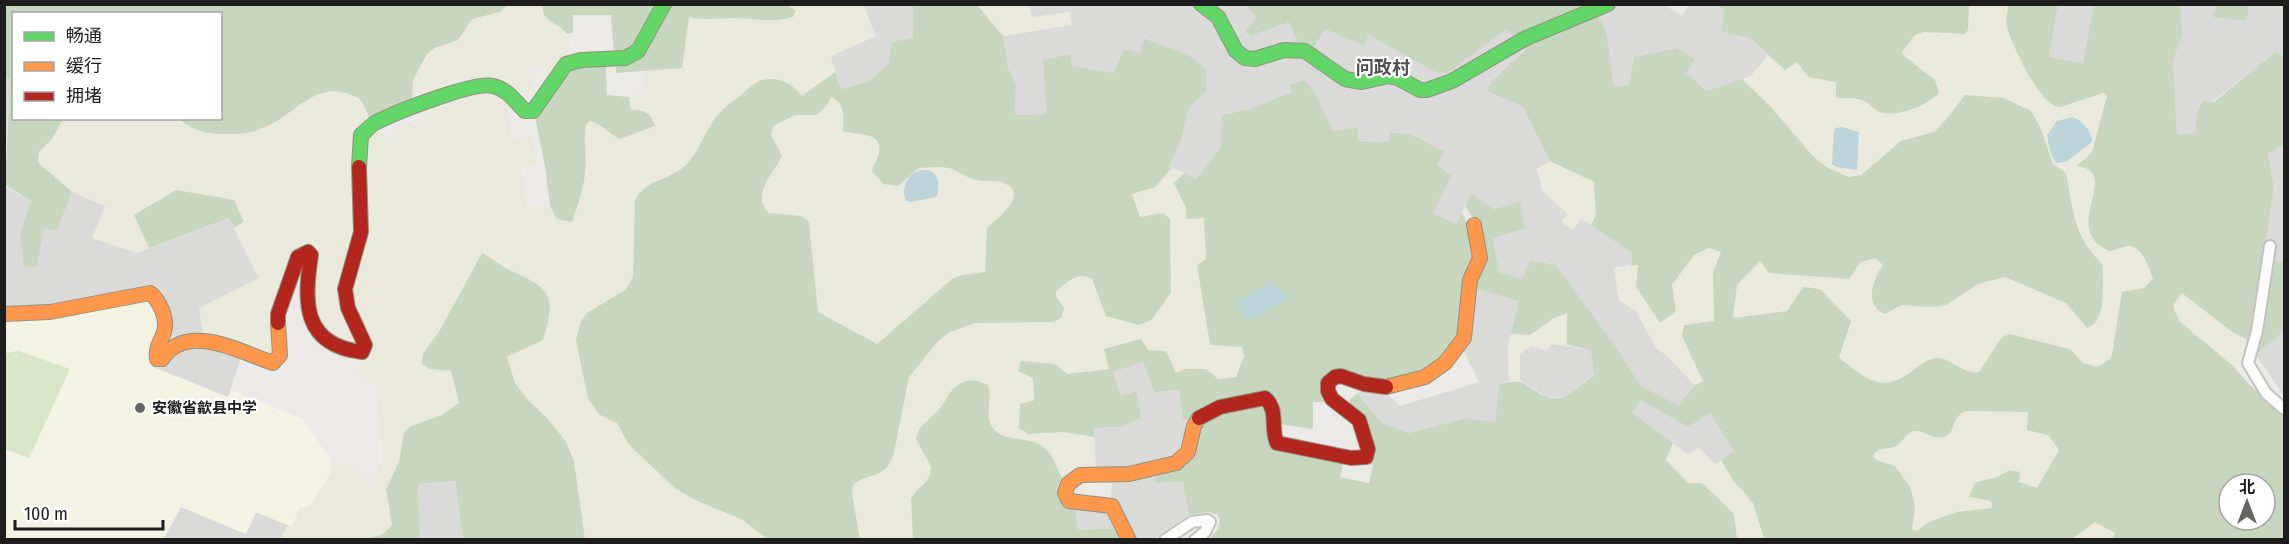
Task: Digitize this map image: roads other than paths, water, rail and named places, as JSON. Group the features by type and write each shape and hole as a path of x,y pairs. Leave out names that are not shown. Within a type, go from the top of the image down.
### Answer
{"street":[{"path":"4,314 50,312 150,293 154,294 160,304 165,330 157,346 157,359 162,359 167,350 175,344 206,340 273,363 280,355 278,318 280,307 298,257 309,252 311,255 306,302 313,324 327,340 362,352 365,345 348,308 345,289 360,236 359,149 360,139 366,129 417,104 480,86 491,85 500,89 525,111 532,111 566,64 581,60 624,58 638,51 664,4"},
{"path":"1201,4 1218,17 1236,51 1245,58 1255,59 1284,50 1305,51 1345,80 1362,82 1388,76 1398,78 1420,90 1427,90 1452,81 1526,38 1608,4"},
{"path":"1129,540 1112,506 1069,501 1065,494 1068,485 1086,473 1132,474 1179,462 1188,454 1199,418 1207,412 1265,398 1272,403 1274,409 1272,433 1277,443 1351,458 1366,457 1368,449 1359,420 1332,399 1328,391 1328,382 1341,376 1364,384 1386,387 1425,377 1445,363 1464,338 1470,280 1480,258 1474,225"},
{"path":"2270,246 2258,330 2248,363 2266,393 2284,409"},
{"path":"1165,540 1192,522 1207,520 1210,522 1208,528 1196,540"}],"water":[{"path":"2073,117 2086,127 2092,142 2066,162 2056,163 2050,152 2047,135 2057,121"},
{"path":"1842,127 1859,132 1857,170 1836,167 1832,164 1834,130"},
{"path":"922,170 935,174 938,187 937,197 906,201 904,191 906,182 913,174"},
{"path":"1268,285 1275,285 1288,298 1251,320 1244,317 1238,301"}],"place":[{"name":"安徽省歙县中学","path":"140,408"}],"district":[{"name":"问政村","path":"1383,68"}]}
